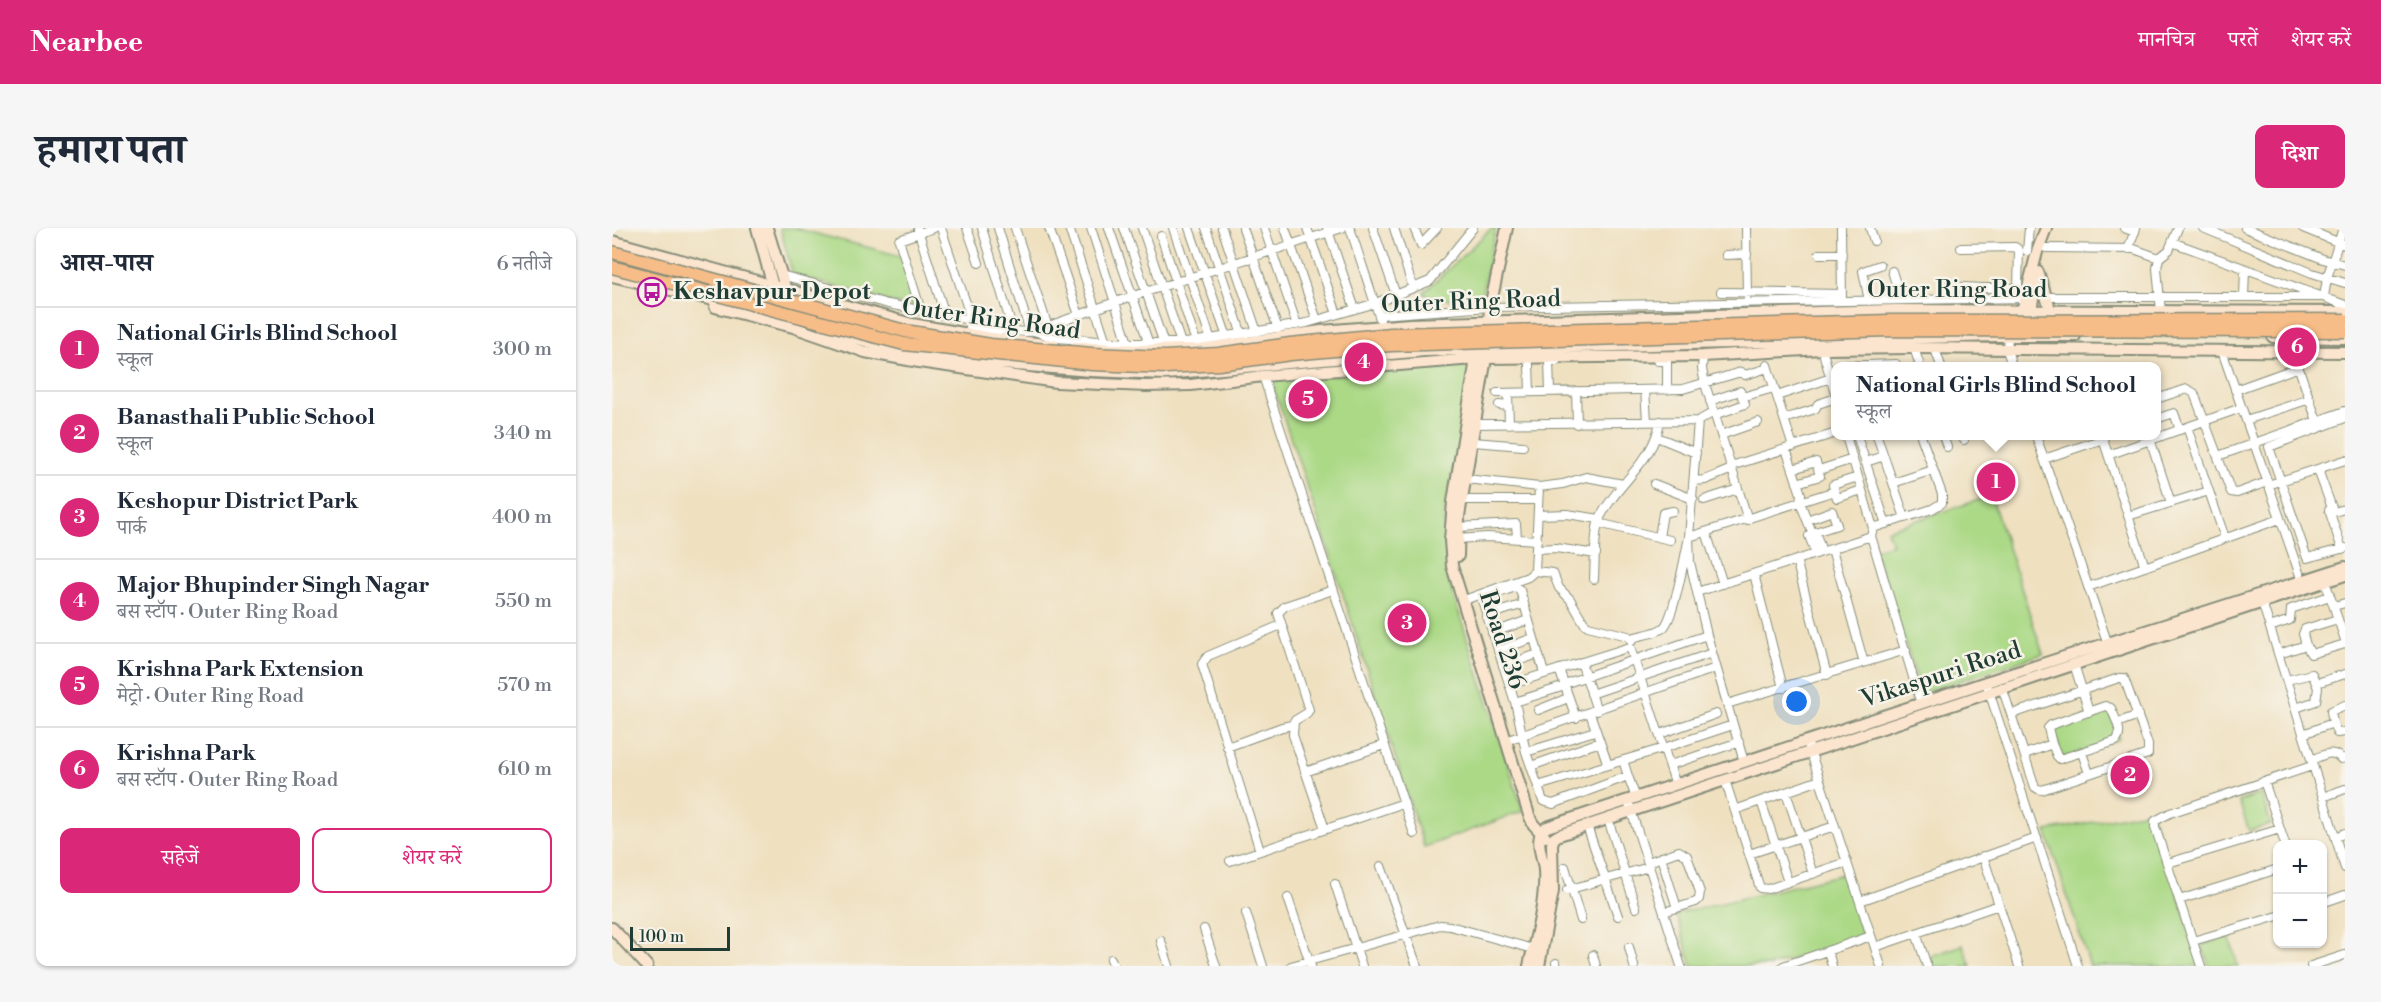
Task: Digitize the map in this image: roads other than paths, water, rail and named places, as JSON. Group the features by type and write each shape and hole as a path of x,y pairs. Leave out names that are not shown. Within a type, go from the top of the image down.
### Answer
{"main road":[{"name":"Outer Ring Road","path":"612,252 905,331 991,345 1092,354 1165,357 1218,354 1391,334 1890,321 2345,320"},
{"name":"Outer Ring Road","path":"612,267 904,344 990,355 1103,365 1166,367 1219,364 1291,354 1391,345 1879,330 2345,331"}],"street":[{"path":"757,228 772,283"},
{"path":"767,228 784,287"},
{"path":"921,311 899,240 918,230 933,228"},
{"path":"941,228 970,327"},
{"path":"967,228 979,263"},
{"path":"982,228 1013,331"},
{"path":"998,228 1032,332"},
{"path":"1016,228 1048,327"},
{"path":"1049,228 1079,315"},
{"path":"1069,228 1106,342"},
{"path":"1091,228 1128,343"},
{"path":"1109,228 1149,344"},
{"path":"1124,228 1164,344"},
{"path":"1142,228 1181,343"},
{"path":"1173,228 1211,340"},
{"path":"1189,228 1227,338"},
{"path":"1206,228 1242,335"},
{"path":"1222,228 1257,333"},
{"path":"1243,228 1278,329"},
{"path":"1264,228 1298,330"},
{"path":"1285,228 1317,320"},
{"path":"1307,228 1337,314"},
{"path":"1032,332 1132,296 1290,245 1328,230 1342,228"},
{"path":"1350,228 1380,321 1492,307 1747,309 1842,298"},
{"path":"1373,228 1396,295"},
{"path":"1394,228 1413,288"},
{"path":"1414,228 1421,245 1437,228"},
{"path":"781,275 858,296 945,315 970,327 1032,332 1049,338 1106,342 1149,344 1196,342 1278,329 1298,330 1317,320 1396,295 1430,281 1473,228"},
{"path":"1491,321 1506,228"},
{"path":"1746,228 1747,309"},
{"path":"1841,228 1842,298"},
{"path":"1870,228 1874,241"},
{"path":"2029,228 2032,250 2051,312"},
{"path":"1946,286 2018,288 2032,250 2046,228"},
{"path":"2026,311 2032,250 2052,228"},
{"path":"2124,228 2135,230 2128,249"},
{"path":"2161,312 2157,268 2159,258 2167,252 2178,228"},
{"path":"2203,228 2327,278 2345,283"},
{"path":"2245,228 2345,266"},
{"path":"2303,228 2342,243"},
{"path":"2323,297 2332,262 2342,243 2343,228"},
{"path":"918,230 945,315"},
{"path":"1328,230 1355,309"},
{"path":"1161,236 1196,342"},
{"name":"Outer Ring Road","path":"612,241 772,283 912,324 970,327 1074,347 1139,350 1199,349 1298,330 1380,321 1437,323 1572,320 1747,309 2345,312"},
{"path":"2172,242 2345,305"},
{"path":"1961,248 2128,249 2159,258"},
{"path":"1819,254 1842,254"},
{"path":"1726,255 1747,255"},
{"path":"1869,301 1863,271 1880,265"},
{"path":"704,298 712,269"},
{"path":"2244,297 2245,269"},
{"path":"1892,271 1901,300"},
{"path":"2028,298 2038,272"},
{"name":"Outer Ring Road","path":"612,276 704,298 903,352 989,363 1166,374 1390,353 1437,351 1482,354 1572,347 1969,337 2345,338"},
{"path":"635,281 642,285 793,327 865,352 1008,376 1146,387 1191,385 1482,354 1703,356 1822,349 1914,348 2345,352"},
{"path":"1981,288 1981,298"},
{"path":"1721,292 1869,301 2028,298"},
{"path":"2046,297 2323,297"},
{"path":"858,339 866,310"},
{"path":"1968,311 1969,337"},
{"path":"1997,311 2002,337 2011,362"},
{"path":"2080,312 2080,336"},
{"path":"1572,320 1572,347"},
{"path":"1437,323 1437,351"},
{"path":"1914,348 1919,362"},
{"path":"1742,397 1775,392 1831,378 1822,349"},
{"path":"1893,349 1896,362"},
{"path":"1935,349 1940,362"},
{"path":"2222,351 2304,584"},
{"path":"1482,354 1450,540 1456,584 1529,815 1545,829 1539,844 1544,868 1544,890 1529,966"},
{"path":"1703,356 1702,369 1705,384 1748,520"},
{"path":"1550,392 1549,362 1666,361 1667,390"},
{"path":"2235,390 2298,364 2317,421"},
{"path":"1529,365 1530,392"},
{"path":"1497,393 1683,389 1741,372 1744,375 1767,365 1784,419 1800,502 1813,534 1816,534 1819,553"},
{"path":"1263,376 1414,834"},
{"path":"1645,390 1647,421"},
{"path":"2161,398 2190,390 2194,393 2231,492 2237,493 2280,482 2345,460"},
{"path":"1576,391 1577,424"},
{"path":"1471,424 1698,421 1714,413 1745,404 1740,391 1710,401"},
{"path":"1508,393 1509,424"},
{"path":"1784,419 1815,409 1818,404 1831,399"},
{"path":"2246,420 2310,399"},
{"path":"1499,405 1508,406"},
{"path":"2161,434 2241,408"},
{"path":"2218,456 2345,411"},
{"path":"2161,418 2174,413 2183,428 2226,538"},
{"path":"2318,470 2343,548 2307,558 2270,447 2345,418"},
{"path":"1594,579 1599,521 1623,484 1639,467 1657,437 1660,421"},
{"path":"1535,571 1553,573 1562,592 1570,599 1581,620 1588,626 1632,638 1662,629 1667,624 1674,605 1689,537 1698,421"},
{"path":"1721,435 1758,422"},
{"name":"Road 236","path":"1471,424 1472,443 1467,479 1458,499 1459,568 1533,808 1545,829 1555,838"},
{"path":"1694,481 1704,480 1732,468 1831,436"},
{"path":"1657,437 1696,453"},
{"path":"1847,440 1921,704"},
{"path":"1859,440 1886,524"},
{"path":"1879,440 1905,518"},
{"path":"1697,592 1832,549 1886,524 1932,509 1942,503 1942,494 1923,440"},
{"path":"1945,440 1947,447"},
{"path":"2038,440 2109,648"},
{"path":"2044,459 2095,440"},
{"path":"2104,440 2145,567"},
{"path":"2108,455 2144,440"},
{"path":"2150,440 2171,503"},
{"path":"1472,443 1523,446"},
{"path":"1866,462 1884,456"},
{"path":"1819,470 1853,459"},
{"path":"1793,469 1816,462 1819,470 1820,476 1797,483"},
{"path":"1893,483 1933,470"},
{"path":"1467,479 1539,487 1563,484 1586,477 1623,484"},
{"path":"1858,477 1833,485 1837,498 1862,490"},
{"path":"1654,484 1693,499"},
{"path":"1468,601 1528,577 1535,571 1539,487"},
{"path":"1704,500 1738,489"},
{"path":"1689,537 1835,491"},
{"path":"2128,516 2209,491"},
{"path":"1458,499 1538,500"},
{"path":"2330,513 2345,508"},
{"path":"1659,537 1663,513 1673,511"},
{"path":"1807,520 1832,511 1837,525 1813,534"},
{"path":"1538,515 1567,514 1670,540"},
{"path":"2088,587 2280,519"},
{"path":"1458,527 1516,524 1517,537"},
{"path":"1706,532 1723,584"},
{"path":"1457,539 1517,537 1537,540"},
{"path":"1689,537 1690,562 1707,635 1744,762"},
{"path":"1536,549 1556,548 1596,554"},
{"path":"1832,549 1864,663"},
{"path":"1796,560 1827,675"},
{"name":"Vikaspuri Road","path":"1555,838 1608,819 1632,804 1676,785 1744,762 1809,746 1987,686 2262,602 2345,567"},
{"path":"1754,574 1783,688"},
{"name":"Vikaspuri Road","path":"1545,829 1725,780 1921,704 1987,686 2002,687 2074,664 2109,648 2304,584 2345,575"},
{"path":"2325,581 2343,629 2345,642 2311,654 2303,631 2338,619"},
{"path":"1468,601 1482,600 1516,587 1520,590 1545,673"},
{"path":"1227,747 1292,725 1296,719 1307,713 1309,710 1278,613 1282,608 1333,590"},
{"path":"2270,627 2290,620 2291,609 2330,596"},
{"path":"1482,600 1515,702 1526,752 1543,801 1553,804 1628,776"},
{"path":"2262,602 2345,868"},
{"path":"2334,606 2345,603"},
{"path":"1486,616 1524,604"},
{"path":"1492,633 1528,620"},
{"path":"1260,852 1202,669 1203,660 1208,656 1281,625"},
{"path":"1515,702 1707,635"},
{"path":"1498,651 1533,638"},
{"path":"1632,638 1631,649 1676,785"},
{"path":"2279,654 2306,645"},
{"path":"1509,685 1627,647 1631,649"},
{"path":"1727,704 1906,650"},
{"path":"1591,694 1712,653"},
{"path":"1503,666 1538,654"},
{"path":"1581,662 1591,694 1595,730 1608,765"},
{"path":"2074,664 2089,712"},
{"path":"1511,739 1716,668"},
{"path":"1559,669 1576,717"},
{"path":"2287,680 2312,674 2317,683 2316,701 2296,708"},
{"path":"2317,683 2345,674"},
{"path":"2002,687 2038,789 2042,790 2148,754 2148,744 2124,678 2012,714"},
{"path":"1987,686 2078,966"},
{"path":"1538,710 1569,698"},
{"path":"2345,705 2331,711 2337,733 2345,732"},
{"path":"2109,706 2117,723 2120,736 2116,741 2060,759 2057,756 2049,726 2109,706"},
{"path":"1660,734 1716,714"},
{"path":"2117,723 2138,715"},
{"path":"2303,734 2333,723"},
{"path":"1292,725 1325,830"},
{"path":"1538,786 1733,725"},
{"path":"1526,752 1595,730"},
{"path":"2004,737 2018,732"},
{"path":"1531,766 1600,742"},
{"path":"1670,765 1738,742"},
{"path":"2025,754 2052,744"},
{"path":"1305,771 1384,745"},
{"path":"1809,746 1881,966"},
{"path":"2201,966 2155,827 2157,819 2264,781 2311,763 2332,752 2337,753 2341,759 2345,758"},
{"path":"2082,753 2089,773"},
{"path":"1623,760 1648,864 1681,966"},
{"path":"1725,780 1760,888 1768,889 1847,862"},
{"path":"1735,810 1820,780"},
{"path":"2264,781 2283,840"},
{"path":"2323,797 2345,789"},
{"path":"1786,792 1813,874"},
{"path":"1761,801 1788,882"},
{"path":"1230,861 1404,803"},
{"path":"1608,819 1636,908"},
{"path":"1587,826 1618,916"},
{"path":"1749,854 1835,826"},
{"path":"2168,863 2280,829"},
{"path":"2336,837 2345,833"},
{"path":"1539,966 1553,891 1555,838"},
{"path":"1860,901 2037,838"},
{"path":"1569,890 1625,874 1679,851 1687,856 1700,892 1699,898 1696,902 1664,912"},
{"path":"1983,856 2019,966"},
{"path":"1661,857 1677,908"},
{"path":"1381,866 1417,966"},
{"path":"1565,867 1569,890 1581,920"},
{"path":"2180,900 2273,870"},
{"path":"1335,884 1362,966"},
{"path":"2327,901 2345,896"},
{"path":"1288,898 1310,963"},
{"path":"1875,947 1999,905"},
{"path":"1246,913 1263,966"},
{"path":"2193,941 2273,917"},
{"path":"1291,966 1310,963 1430,926 1450,926 1533,950"},
{"path":"612,928 648,966"},
{"path":"1204,929 1216,966"},
{"path":"1916,933 1927,966"},
{"path":"1787,965 1871,936"},
{"path":"1161,940 1169,966"},
{"path":"1629,947 1634,966"},
{"path":"1828,951 1832,966"},
{"path":"2313,966 2345,955"},
{"path":"1593,956 1596,966"}],"place":[{"name":"Keshavpur Depot","path":"652,292"},
{"name":"Krishna Park","path":"2297,347"},
{"name":"Major Bhupinder Singh Nagar","path":"1364,362"},
{"name":"Krishna Park Extension","path":"1308,399"},
{"name":"National Girls Blind School","path":"1996,482"},
{"name":"Keshopur District Park","path":"1407,623"},
{"name":"Banasthali Public School","path":"2130,775"}]}
